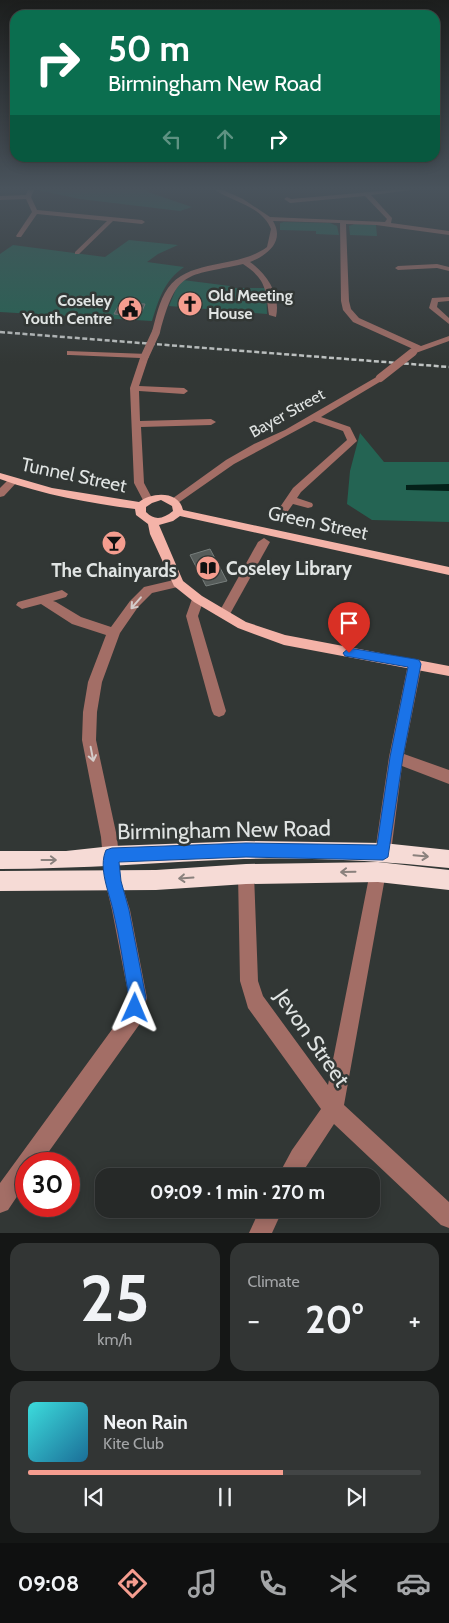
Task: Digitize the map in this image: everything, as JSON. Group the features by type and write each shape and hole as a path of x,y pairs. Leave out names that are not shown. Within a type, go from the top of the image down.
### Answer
{"highway":[{"name":"Birmingham New Road","path":"0,860 66,860 112,855 246,850 383,852 449,859"},
{"path":"0,881 156,880 246,874 378,872 449,880"}],"main road":[{"name":"Tunnel Street","path":"0,476 90,500 144,503 162,497 176,507"},
{"name":"Tunnel Street","path":"144,503 140,513 143,518 153,522"},
{"path":"176,507 167,521 153,522 156,534 178,583 198,599 242,626 284,640 316,647 449,671"},
{"name":"Green Street","path":"176,507 449,570"}],"street":[{"path":"77,253 83,248"},
{"path":"144,503 139,483 134,388 172,289 179,281 195,272 258,258 270,248"},
{"path":"343,248 347,310 356,320 416,350"},
{"path":"244,261 259,270 267,282 273,315"},
{"path":"398,268 407,266 437,266 449,269"},
{"path":"449,299 435,300 433,308 449,322"},
{"name":"Bayer Street","path":"176,507 230,462 380,378 416,350 449,338"},
{"path":"70,353 145,356"},
{"path":"134,388 184,391"},
{"path":"277,519 297,490 352,441 347,429 313,417"},
{"path":"136,424 211,422"},
{"path":"0,494 13,481"},
{"path":"290,500 308,505"},
{"path":"224,614 264,542"},
{"path":"36,1152 132,1018 138,998 121,910 113,881 112,855 89,740 90,712 95,682 114,632 134,604 148,590 178,583"},
{"path":"22,605 62,594"},
{"path":"43,599 57,612 71,620 114,632"},
{"path":"198,599 192,616 220,710"},
{"path":"383,852 396,757 415,664"},
{"path":"396,757 449,777"},
{"path":"293,1168 333,1109 378,872"},
{"name":"Jevon Street","path":"246,874 249,981 255,1000 333,1109 449,1217"},
{"path":"0,1202 15,1181"},
{"path":"260,1233 268,1218"}],"green space":[{"path":"9,248 32,248 105,257 118,248 172,248 158,254 147,262 184,267 167,284 152,321 0,312 0,254"},
{"path":"183,280 230,286 231,288 266,288 267,314 169,306 176,289"},
{"path":"360,433 384,462 449,462 449,522 372,520 347,504 350,471"}],"shaded area":[{"path":"449,484 449,491 406,490 406,485"}],"building":[{"name":"Coseley Youth Centre","path":"120,303 145,304 140,316 114,314"},
{"name":"Coseley Library","path":"210,549 227,581 206,586 190,555"}],"railway":[{"path":"0,332 449,367"}],"place":[{"name":"Old Meeting House","path":"190,304"},
{"name":"Coseley Youth Centre","path":"130,309"},
{"name":"The Chainyards","path":"114,543"},
{"name":"Coseley Library","path":"208,568"}],"route":[{"path":"135,1008 138,998 121,910 113,881 112,855 246,850 383,852 396,757 415,664 349,653"}]}
